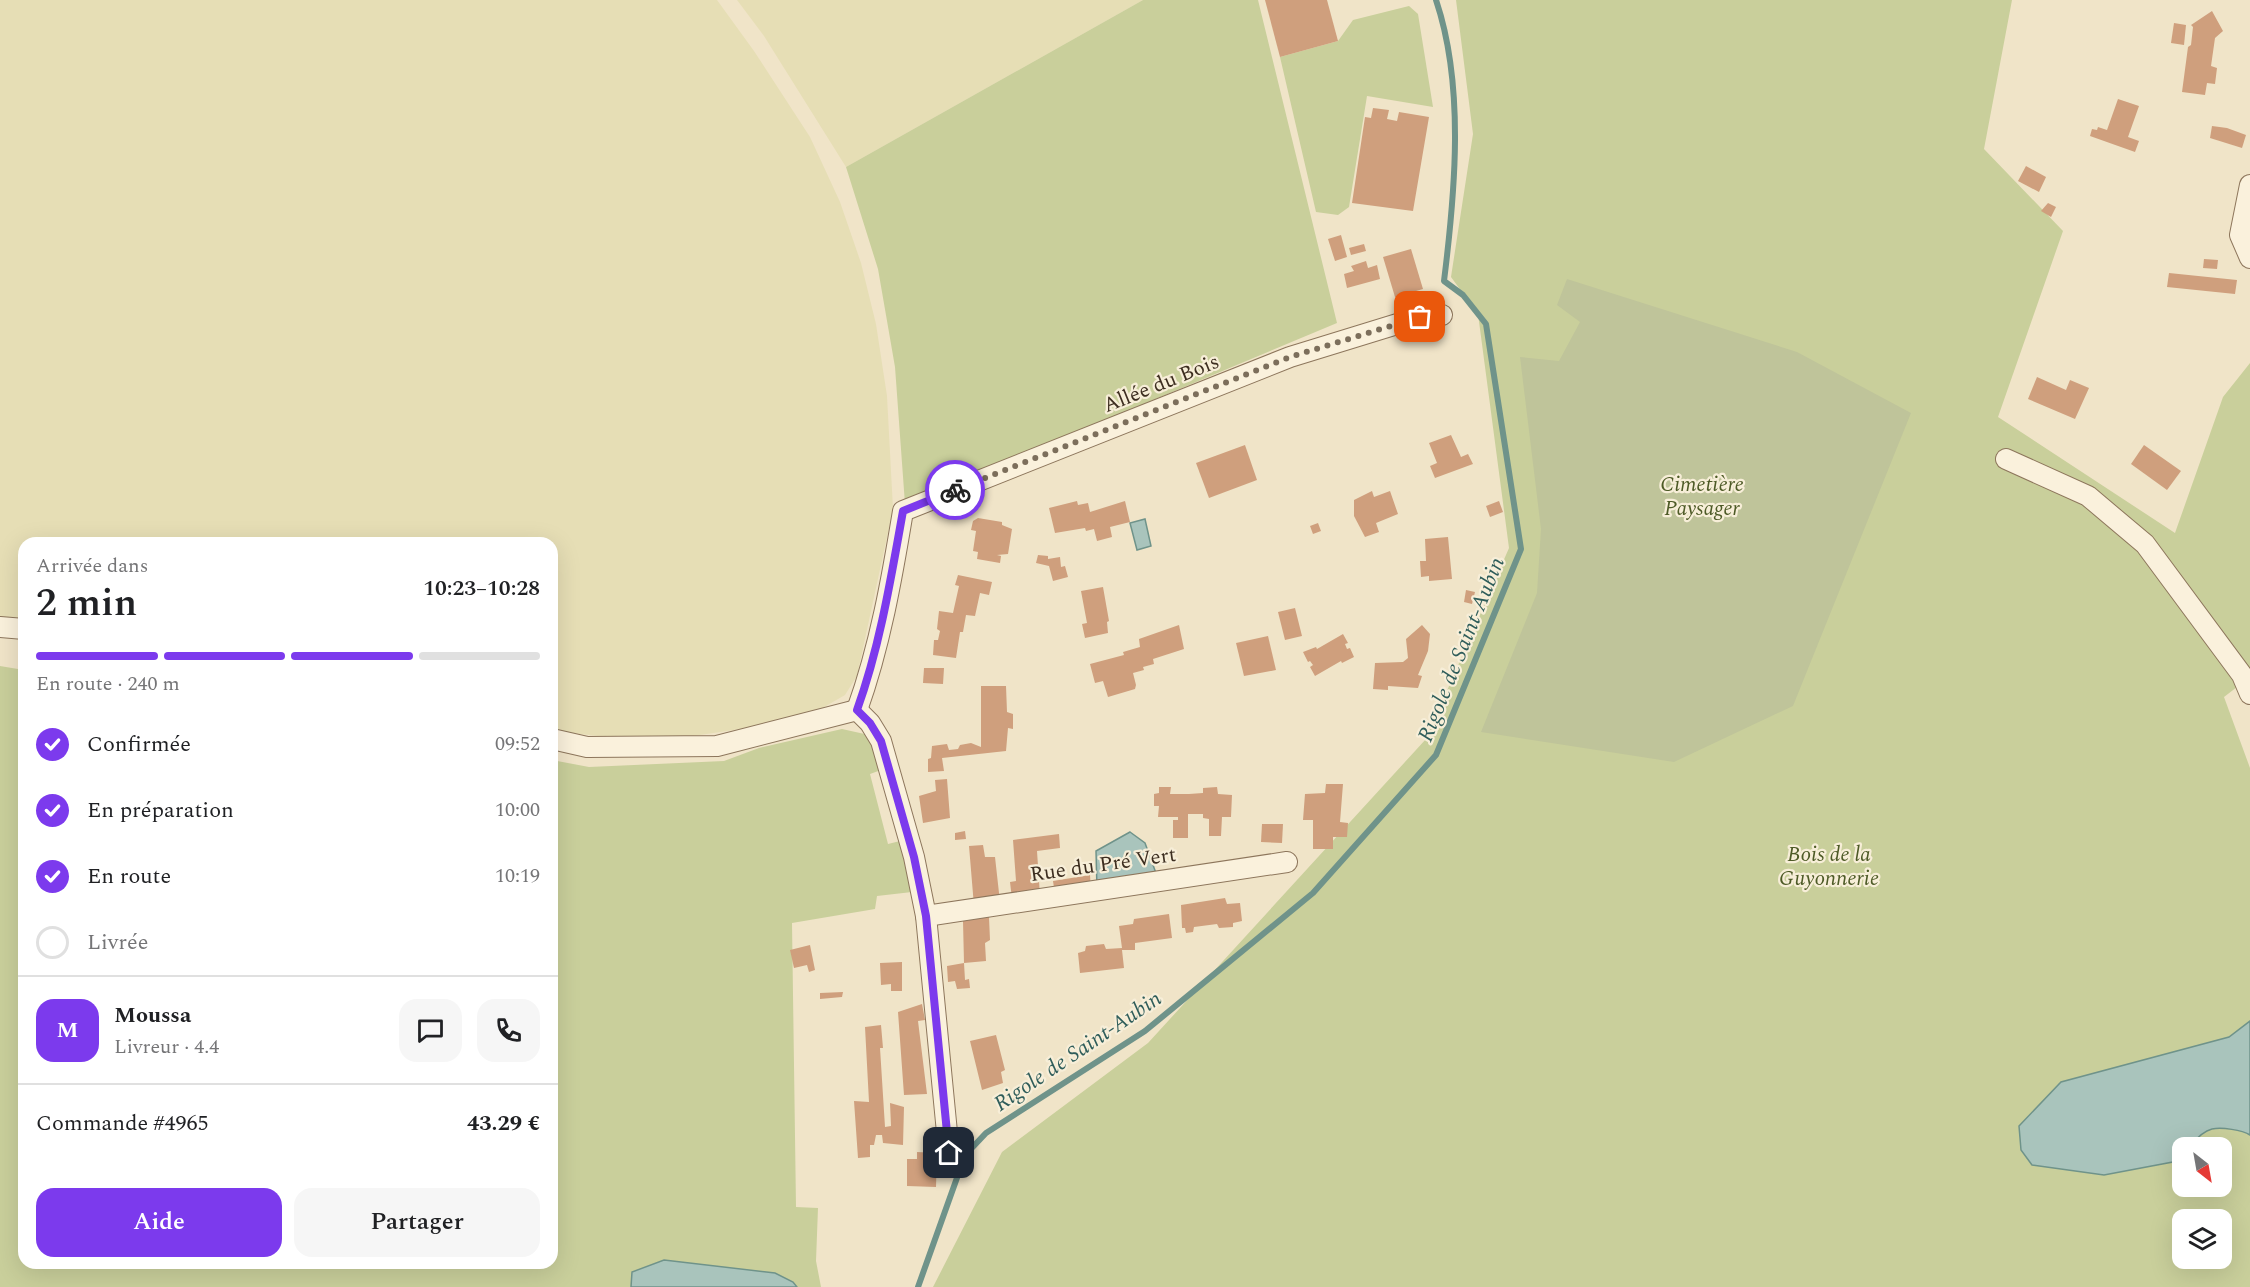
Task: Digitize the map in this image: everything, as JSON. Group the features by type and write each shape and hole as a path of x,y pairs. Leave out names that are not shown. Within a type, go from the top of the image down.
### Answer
{"street":[{"path":"2250,185 2240,235 2250,258"},
{"name":"Allée du Bois","path":"857,710 870,673 894,567 903,511 1290,357 1420,317 1442,315"},
{"path":"2006,459 2088,496 2145,543 2246,671 2250,694"},
{"path":"0,627 18,628"},
{"path":"558,740 587,747 717,746 857,710 870,723 881,741 914,857 926,916 949,1153"},
{"name":"Rue du Pré Vert","path":"926,916 1287,862"}],"shaded area":[{"path":"0,0 717,0 754,51 810,137 840,202 861,263 876,324 887,396 893,509 857,676 845,695 819,710 754,727 666,740 617,738 558,730 558,537 18,537 18,621 0,622"},
{"path":"737,0 1143,0 846,167 764,36"}],"green space":[{"path":"1143,0 1258,0 1337,323 905,504 895,367 878,269 846,167"},
{"name":"Bois de la Guyonnerie","path":"1456,0 2012,0 1984,149 2063,231 1998,417 2175,533 2223,397 2250,363 2250,677 2224,697 2250,768 2250,1287 933,1287 1002,1152 1148,1043 1426,739 1509,548 1478,314 1451,277 1473,134"},
{"path":"1409,6 1418,14 1433,107 1367,96 1349,207 1338,215 1316,212 1280,57 1338,41 1353,20"},
{"name":"Cimetière Paysager","path":"1567,279 1797,352 1911,413 1793,706 1674,762 1481,732 1537,593 1541,529 1520,357 1559,361 1580,322 1557,305"},
{"path":"0,666 18,669 18,1269 558,1269 558,761 589,767 724,761 759,748 842,729 869,735 881,770 870,774 888,844 900,841 912,892 877,896 875,909 792,923 796,1207 818,1208 816,1261 821,1287 0,1287"}],"water":[{"path":"1145,519 1151,546 1137,550 1130,523"},
{"path":"1130,832 1145,843 1157,876 1097,889 1096,851"},
{"path":"2250,1021 2250,1135 2221,1128 2209,1130 2198,1137 2172,1137 2172,1162 2104,1175 2032,1165 2021,1150 2019,1126 2061,1082 2229,1037"},
{"path":"664,1260 775,1273 793,1282 797,1287 631,1287 632,1272"}],"building":[{"path":"1265,0 1327,0 1338,41 1280,57"},
{"path":"2212,11 2223,31 2215,38 2211,66 2217,68 2215,84 2207,83 2205,95 2182,92 2188,47 2191,45 2193,27 2191,25"},
{"path":"2174,23 2186,25 2184,45 2171,43"},
{"path":"2118,99 2139,106 2128,137 2139,141 2135,152 2090,136 2092,129 2097,130 2098,127 2107,130"},
{"path":"1373,108 1389,110 1387,119 1397,121 1399,112 1429,117 1413,211 1352,203 1365,117 1371,118"},
{"path":"2212,126 2227,128 2246,135 2242,148 2210,138"},
{"path":"2026,166 2046,177 2039,192 2018,181"},
{"path":"2048,203 2056,207 2051,217 2041,211"},
{"path":"1341,235 1347,257 1335,261 1328,239"},
{"path":"1364,244 1366,251 1351,255 1349,248"},
{"path":"1411,249 1423,289 1395,297 1383,257"},
{"path":"2204,259 2218,260 2217,269 2203,268"},
{"path":"1366,261 1368,268 1377,265 1380,279 1347,288 1344,274 1354,271 1351,266"},
{"path":"2169,273 2237,280 2235,294 2167,287"},
{"path":"2037,377 2066,390 2070,380 2089,388 2075,419 2028,399"},
{"path":"1451,435 1461,457 1468,454 1473,464 1435,478 1430,466 1437,463 1429,443"},
{"path":"1245,445 1257,480 1209,498 1196,463"},
{"path":"2144,445 2181,471 2167,490 2131,464"},
{"path":"1372,491 1374,497 1390,491 1398,514 1376,523 1379,532 1365,537 1354,516 1354,500"},
{"path":"1077,501 1078,505 1088,503 1090,512 1125,501 1130,522 1110,527 1112,537 1097,541 1094,529 1086,531 1085,528 1055,533 1049,508"},
{"path":"1499,501 1503,512 1490,517 1486,506"},
{"path":"978,518 1002,522 1002,525 1012,529 1008,554 997,555 1001,556 1000,563 977,559 978,552 973,551 976,531 971,530 973,521"},
{"path":"1318,523 1321,531 1313,534 1310,526"},
{"path":"1448,537 1452,579 1429,581 1429,576 1421,577 1420,561 1426,561 1425,539"},
{"path":"1038,555 1048,556 1048,559 1060,557 1061,567 1065,566 1068,577 1053,581 1049,566 1036,563"},
{"path":"958,575 992,582 989,595 980,593 975,616 966,615 963,632 960,632 956,658 933,655 934,640 938,640 940,631 937,629 939,611 953,613 959,586 955,585"},
{"path":"1103,587 1109,621 1107,622 1108,633 1085,638 1082,624 1087,623 1081,591"},
{"path":"1466,590 1475,592 1472,604 1464,602"},
{"path":"1295,608 1302,636 1285,640 1278,612"},
{"path":"1179,625 1184,649 1153,659 1154,664 1133,673 1135,689 1108,697 1103,681 1095,683 1090,664 1124,655 1123,652 1140,647 1139,639"},
{"path":"1422,625 1430,634 1428,651 1418,675 1422,676 1418,688 1388,686 1388,690 1373,689 1375,663 1403,662 1408,658 1406,639"},
{"path":"1343,634 1348,643 1345,644 1347,649 1350,648 1354,657 1342,663 1341,661 1315,676 1310,667 1313,665 1310,661 1308,662 1303,652 1316,647 1317,649"},
{"path":"1268,636 1276,670 1244,676 1236,643"},
{"path":"924,668 944,668 943,684 923,683"},
{"path":"981,686 1006,686 1007,712 1013,714 1013,729 1008,728 1006,751 942,758 944,771 928,772 928,759 931,758 932,746 947,744 949,750 971,743 981,747"},
{"path":"947,779 950,818 923,823 919,796 936,791 935,780"},
{"path":"1326,784 1343,784 1340,822 1348,823 1347,837 1333,837 1333,849 1313,849 1313,820 1303,820 1305,794 1325,793"},
{"path":"1159,787 1171,787 1170,794 1189,794 1203,793 1203,788 1217,787 1218,794 1232,795 1231,817 1222,817 1221,836 1209,836 1209,819 1203,818 1203,814 1188,814 1188,838 1173,838 1173,820 1178,820 1178,817 1158,817 1159,806 1154,806 1154,794 1159,793"},
{"path":"1262,824 1283,824 1282,843 1261,842"},
{"path":"965,831 966,839 955,840 955,833"},
{"path":"1059,834 1060,848 1037,851 1040,896 1012,899 1010,882 1016,881 1013,840"},
{"path":"983,845 985,857 995,857 1000,902 974,906 969,846"},
{"path":"1090,875 1091,890 1055,894 1053,881"},
{"path":"1225,898 1227,904 1240,903 1242,921 1233,923 1233,927 1219,928 1217,924 1194,927 1193,932 1186,933 1185,928 1182,928 1181,905"},
{"path":"1169,914 1172,938 1135,943 1135,950 1122,950 1124,968 1080,973 1078,953 1085,951 1086,946 1104,944 1106,949 1122,948 1119,926 1133,924 1134,919"},
{"path":"989,917 990,940 985,943 986,961 964,963 963,921"},
{"path":"810,945 815,970 809,972 807,965 794,968 790,950"},
{"path":"902,962 902,991 891,991 891,984 881,985 880,963"},
{"path":"964,963 965,980 969,979 970,988 957,989 955,981 948,982 947,966"},
{"path":"843,992 842,997 820,999 820,993"},
{"path":"922,1004 925,1020 918,1021 927,1094 904,1095 898,1012"},
{"path":"881,1025 883,1048 880,1048 885,1127 891,1126 890,1103 904,1107 903,1145 883,1143 882,1135 876,1135 874,1145 870,1145 870,1157 858,1158 854,1101 869,1102 865,1027"},
{"path":"996,1035 1005,1070 1001,1072 1003,1083 982,1090 970,1041"},
{"path":"917,1152 937,1153 936,1187 907,1186 907,1159 917,1159"}],"waterway":[{"name":"Rigole de Saint-Aubin","path":"918,1287 958,1175 969,1151 986,1133 1145,1031 1313,893 1436,755 1521,549 1486,324 1463,295 1444,281 1454,176 1454,104 1445,33 1436,0"}],"way so far":[{"path":"955,490 1290,357 1420,317"}],"route":[{"path":"949,1153 926,916 916,868 881,741 870,723 857,710 870,673 894,567 903,511 955,490"}]}
